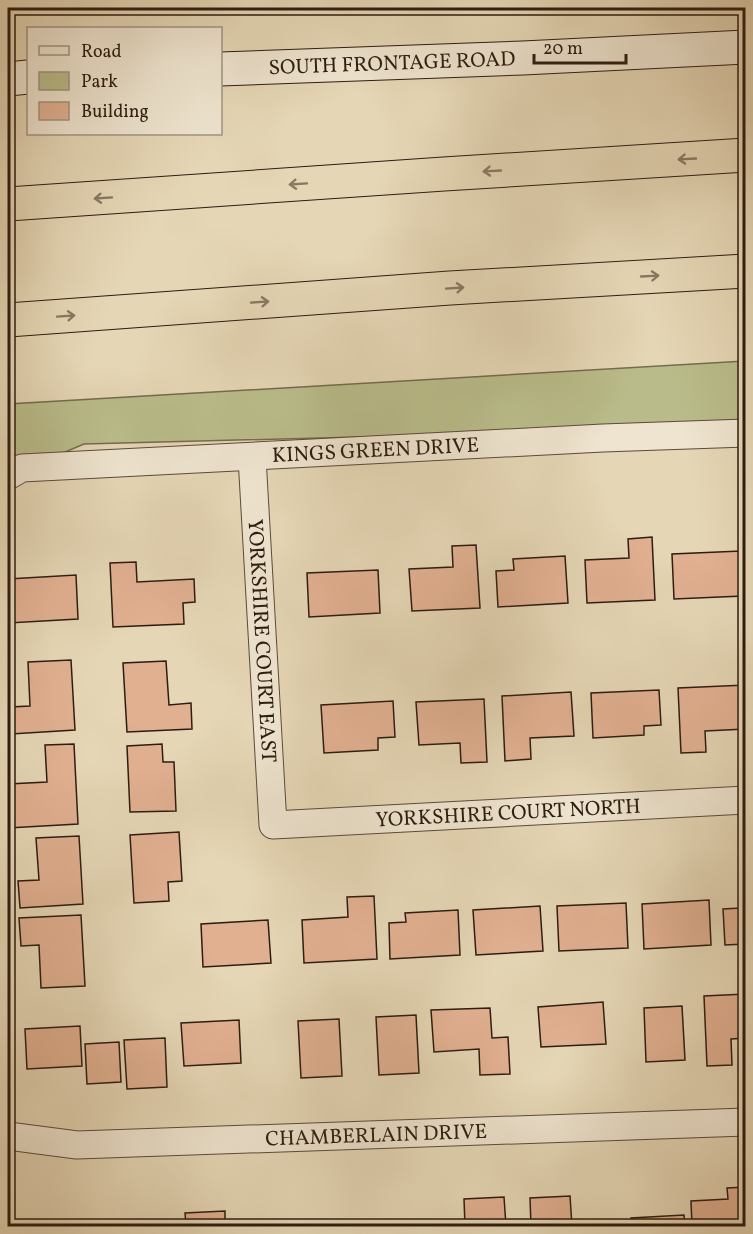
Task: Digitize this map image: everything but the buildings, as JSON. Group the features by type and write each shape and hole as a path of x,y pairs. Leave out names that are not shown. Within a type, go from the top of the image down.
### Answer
{"highway":[{"path":"8,204 746,156"},
{"path":"8,320 438,289 746,271"}],"main road":[{"name":"SOUTH FRONTAGE ROAD","path":"222,69 746,47"},
{"path":"8,79 27,77"}],"street":[{"name":"KINGS GREEN DRIVE","path":"8,476 22,468 603,438 746,433"},
{"name":"YORKSHIRE COURT EAST","path":"252,457 273,825"},
{"name":"YORKSHIRE COURT NORTH","path":"273,825 746,800"},
{"name":"CHAMBERLAIN DRIVE","path":"8,1136 77,1145 746,1122"}],"green space":[{"path":"745,361 745,427 84,444 8,476 8,404"}]}
